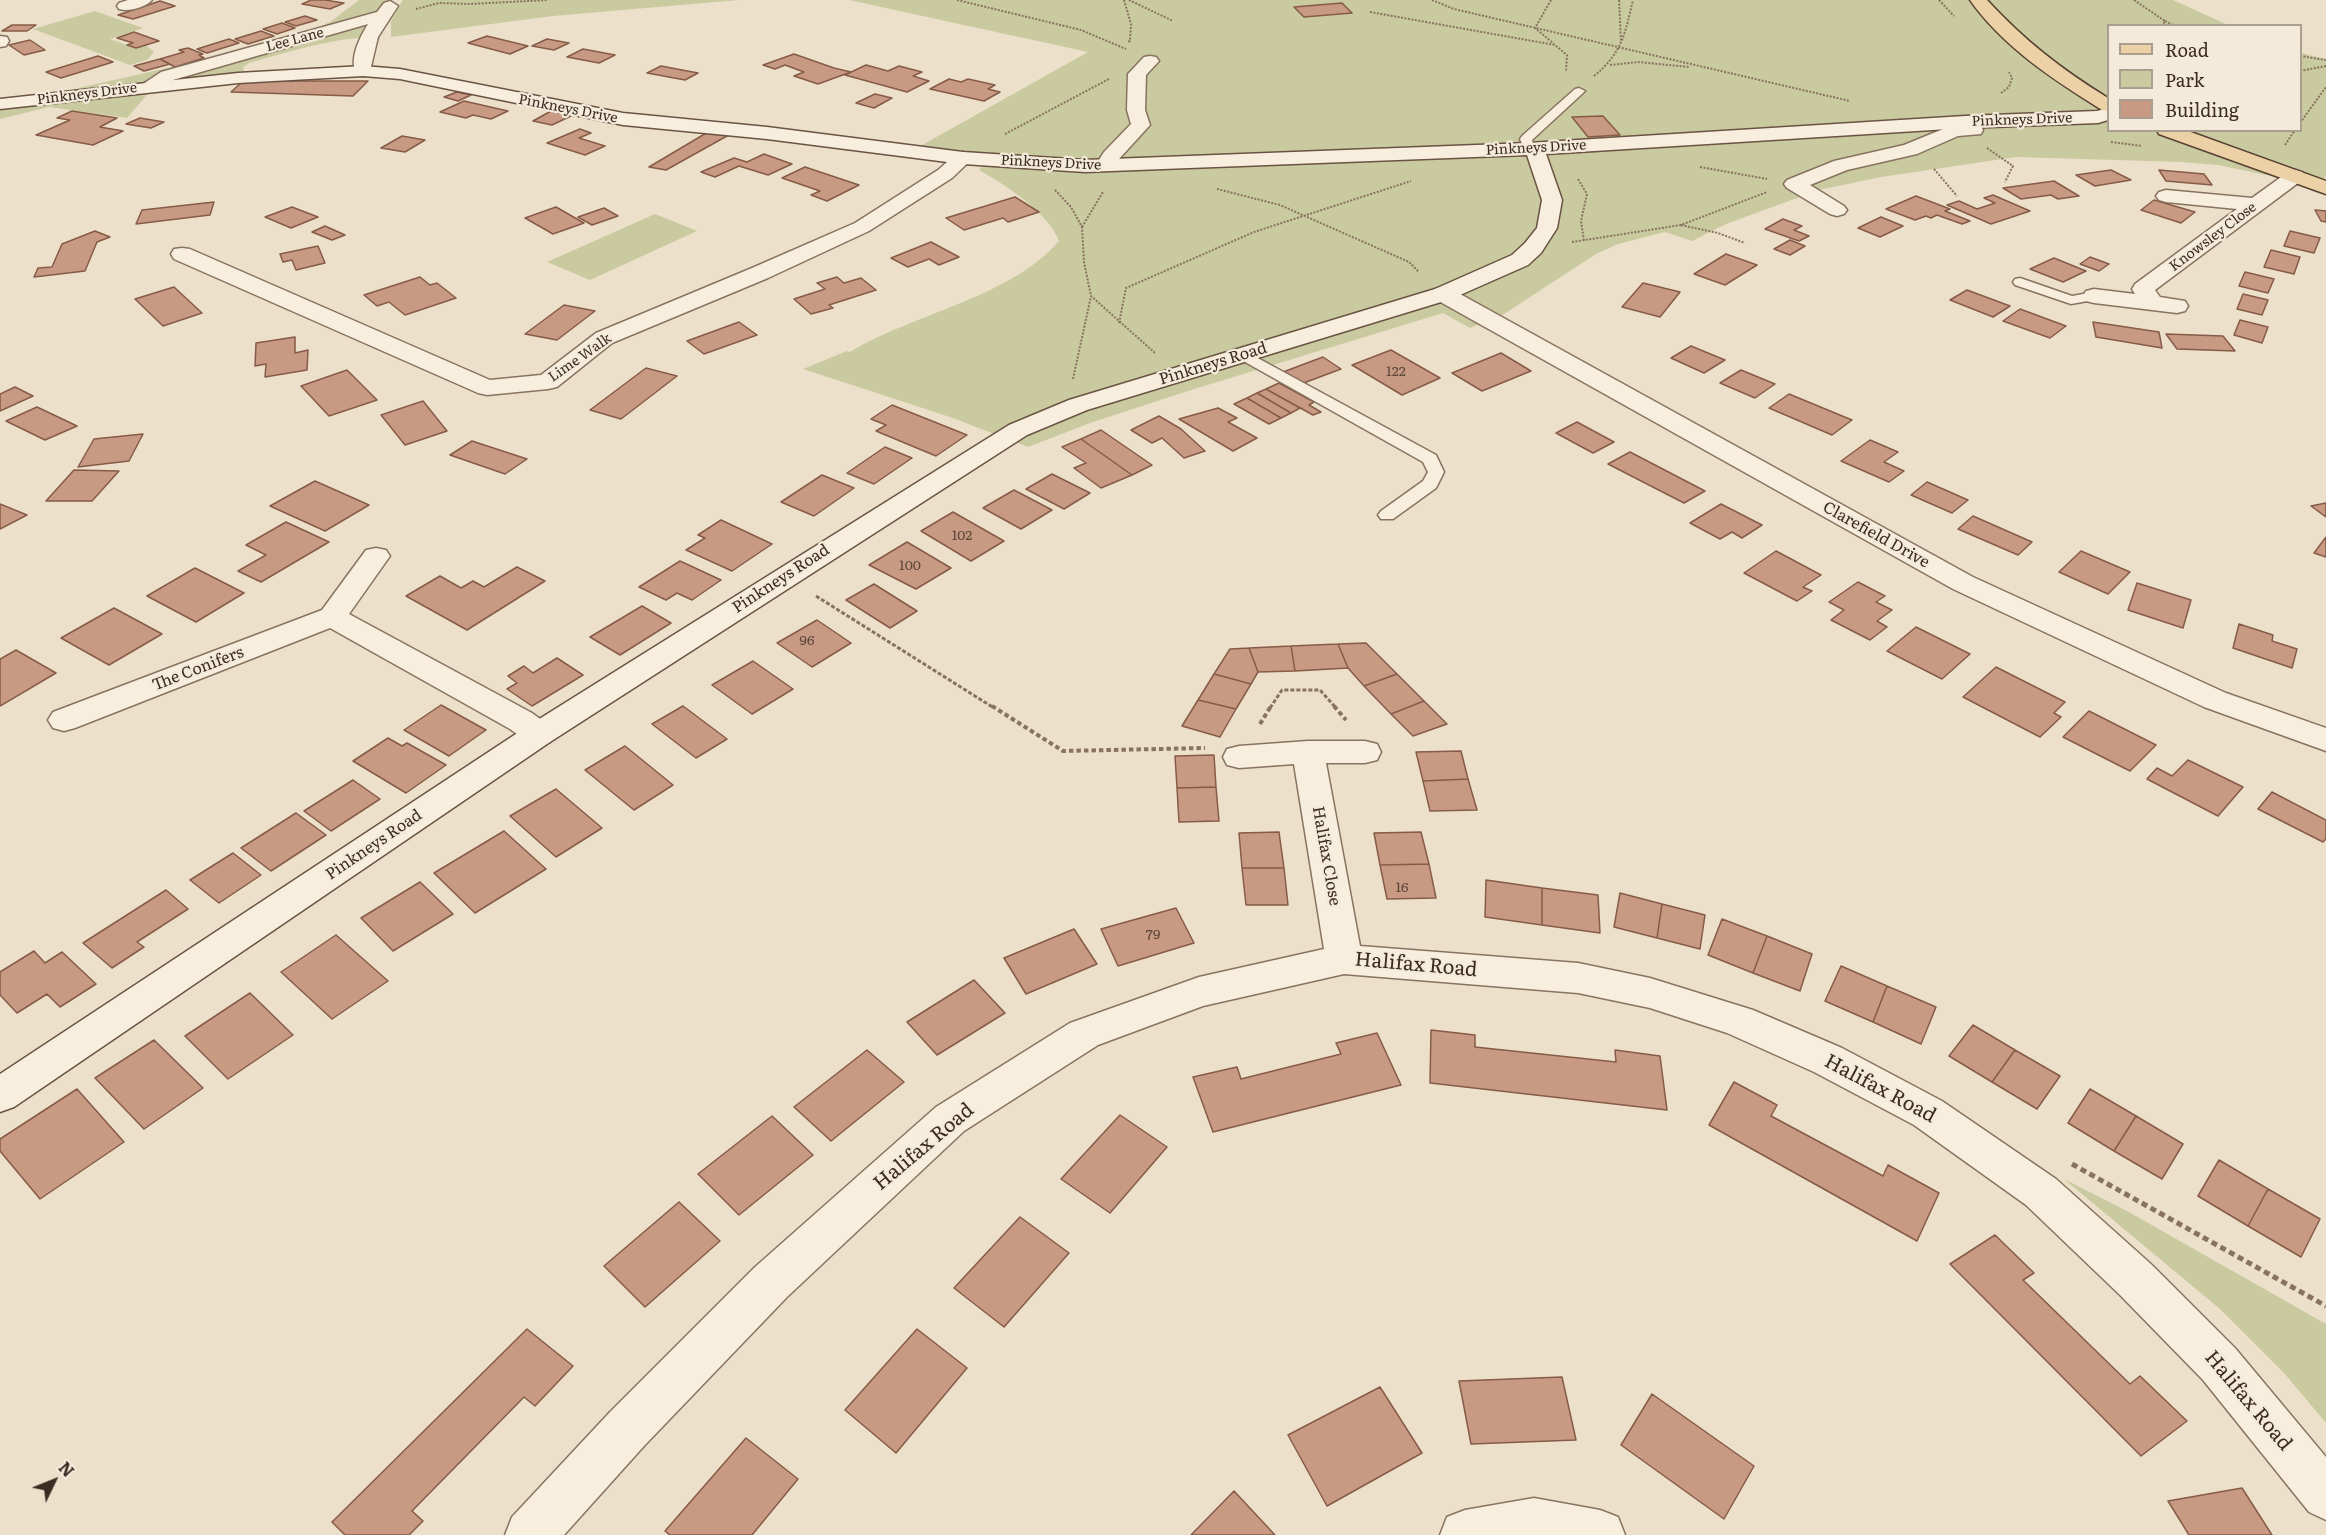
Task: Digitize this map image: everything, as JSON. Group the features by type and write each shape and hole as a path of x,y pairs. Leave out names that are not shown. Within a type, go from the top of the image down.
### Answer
{"main road":[{"path":"1978,0 2009,33 2055,73 2107,105"},
{"path":"2171,132 2326,188"}],"street":[{"path":"125,6 144,0"},
{"path":"363,71 361,61 380,16 395,0"},
{"name":"Lee Lane","path":"149,86 167,76 380,16"},
{"path":"1105,166 1110,156 1141,125 1136,110 1137,74 1150,61"},
{"path":"210,63 238,78"},
{"name":"Pinkneys Drive","path":"0,104 149,86 363,71 400,74 622,119 767,133 963,158 1105,166 1532,149 1965,127 2107,115"},
{"path":"1794,184 1841,165 1910,150 1965,127"},
{"name":"Pinkneys Road","path":"0,1095 539,734 1018,430 1078,405 1443,294 1520,260 1533,248 1547,228 1552,200 1532,149"},
{"name":"Lime Walk","path":"182,254 487,388 548,382 604,338 760,273 862,227 945,174 963,158"},
{"name":"Knowsley Close","path":"2152,302 2143,289 2295,177"},
{"path":"1794,184 1837,210"},
{"path":"2166,196 2256,205"},
{"name":"Clarefield Drive","path":"1443,294 1963,583 2215,700 2326,740"},
{"path":"2094,296 2177,306"},
{"path":"376,556 332,617 521,721 539,734"},
{"name":"The Conifers","path":"64,720 332,617"},
{"path":"1239,757 1308,752 1365,752"},
{"name":"Halifax Close","path":"1308,752 1344,959"},
{"name":"Halifax Road","path":"530,1535 627,1429 771,1282 950,1119 1084,1034 1198,992 1344,959 1578,978 1650,993 1739,1021 1828,1060 1928,1113 2041,1192 2136,1280 2219,1364 2326,1495"},
{"path":"1465,1535 1534,1523 1600,1535"}],"lane":[{"path":"1532,149 1526,139 1579,91"},
{"path":"2020,282 2071,300 2094,296"},
{"path":"1243,355 1430,459 1436,472 1430,484 1387,515"}],"path":[{"path":"380,16 439,2 470,4 548,0"},
{"path":"957,0 1081,30 1122,46 1130,52"},
{"path":"1122,46 1130,41 1131,24 1124,0"},
{"path":"1129,0 1173,21"},
{"path":"1432,0 1454,9 1858,103"},
{"path":"1535,28 1551,0"},
{"path":"1619,0 1621,49"},
{"path":"1535,28 1567,55 1566,78 1576,85 1579,91 1585,82 1609,65 1621,49 1633,0"},
{"path":"1939,0 1958,20"},
{"path":"2134,0 2171,24"},
{"path":"1370,12 1555,45"},
{"path":"2302,56 2326,60"},
{"path":"1609,65 1638,62 1707,69"},
{"path":"2302,71 2326,66"},
{"path":"2000,95 2009,87 2012,78 2007,68"},
{"path":"1000,137 1104,80 1115,77"},
{"path":"2302,122 2326,87"},
{"path":"1965,127 2013,166 2005,182"},
{"path":"2106,142 2149,146"},
{"path":"1910,150 1942,176 1957,196"},
{"path":"1025,161 1071,207 1082,227 1084,262 1091,296 1071,389 1078,405"},
{"path":"1692,165 1794,184"},
{"path":"1119,323 1126,288 1254,232 1411,182"},
{"path":"1533,248 1681,225 1752,196 1794,184"},
{"path":"1214,189 1280,205 1409,262 1443,294"},
{"path":"1082,227 1104,190"},
{"path":"1681,225 1718,233 1745,243"},
{"path":"1091,296 1119,323 1181,374"},
{"path":"785,576 1064,752 1217,747 1239,757"},
{"path":"2066,1160 2326,1306"}],"green space":[{"path":"359,0 390,0 378,33 380,40 354,38 335,41 249,63 243,67 244,71 223,76 157,83 127,118 49,107 0,119 0,100 52,94 176,66 307,32 330,22"},
{"path":"403,0 739,0 553,16 391,37 391,21"},
{"path":"849,0 2173,0 2226,24 2107,24 2107,132 2302,132 2302,53 2326,59 2326,175 2323,181 2266,175 2218,165 2181,162 2016,157 1881,177 1819,190 1726,224 1692,241 1665,232 1618,244 1596,254 1504,314 1470,328 1443,313 1191,390 1090,423 1028,447 950,417 803,369 847,351 850,352 902,327 988,291 1038,261 1059,241 1046,220 1025,200 979,170 987,161 915,149 1088,52"},
{"path":"95,11 143,28 110,39 136,48 146,45 154,52 147,60 130,65 33,29"},
{"path":"655,214 697,231 590,280 547,262"},
{"path":"2064,1179 2127,1211 2326,1324 2326,1423 2284,1373 2220,1309"}],"building":[{"path":"311,0 344,3 330,9 302,4"},
{"path":"160,1 175,6 133,19 118,15"},
{"path":"1342,3 1352,13 1304,17 1294,7"},
{"path":"305,16 317,20 296,26 285,22"},
{"path":"282,23 295,28 277,34 263,29"},
{"path":"12,25 36,25 27,31 2,31"},
{"path":"261,31 274,36 248,44 235,39"},
{"path":"134,32 159,41 136,48 127,45 133,43 117,38"},
{"path":"487,36 528,46 510,54 468,43"},
{"path":"229,39 239,43 207,53 197,49"},
{"path":"547,39 569,43 554,50 532,46"},
{"path":"30,40 45,50 24,55 9,45"},
{"path":"188,48 203,54 199,55 204,58 175,67 160,59 184,52 179,50"},
{"path":"583,49 615,55 599,63 567,57"},
{"path":"794,54 851,72 818,84 794,76 804,72 785,65 775,69 763,65"},
{"path":"98,56 113,62 61,78 46,72"},
{"path":"160,59 170,64 144,71 134,66"},
{"path":"866,65 888,71 899,66 922,72 913,76 929,81 907,92 845,75"},
{"path":"661,66 698,73 685,80 647,73"},
{"path":"949,79 961,82 968,79 995,85 988,89 1000,92 984,101 930,89"},
{"path":"243,81 368,81 353,96 231,92"},
{"path":"457,92 471,95 458,101 444,97"},
{"path":"875,94 892,98 874,108 856,103"},
{"path":"464,101 508,111 491,119 473,115 466,118 440,112"},
{"path":"72,111 117,118 100,127 123,131 93,145 36,135 70,120 57,118"},
{"path":"551,111 571,116 552,125 533,121"},
{"path":"1603,116 1620,135 1588,137 1572,117"},
{"path":"140,118 164,122 151,128 126,124"},
{"path":"580,129 591,133 579,138 605,146 585,155 547,143"},
{"path":"708,132 727,136 666,170 649,167"},
{"path":"402,136 425,140 405,152 381,148"},
{"path":"764,154 792,164 768,175 739,166 715,177 701,172 734,158 747,162"},
{"path":"805,167 859,185 827,201 811,195 820,191 782,178"},
{"path":"2111,170 2131,180 2095,186 2076,175"},
{"path":"2159,170 2204,174 2212,185 2166,181"},
{"path":"2054,181 2079,196 2058,199 2051,195 2021,199 2003,188"},
{"path":"1993,195 2030,211 1991,224 1947,205 1959,201 1977,209 1995,203 1984,198"},
{"path":"1916,196 1950,209 1945,211 1970,221 1962,224 1937,215 1915,220 1886,209"},
{"path":"1015,197 1039,212 1008,222 1003,218 964,230 946,218"},
{"path":"2154,200 2195,212 2181,223 2141,210"},
{"path":"214,202 210,215 136,224 142,210"},
{"path":"292,207 318,217 291,228 265,217"},
{"path":"556,207 584,223 553,234 525,218"},
{"path":"604,208 618,216 592,225 578,217"},
{"path":"2315,210 2326,211 2326,222 2321,221"},
{"path":"1881,217 1903,226 1880,237 1858,228"},
{"path":"1783,219 1802,226 1794,230 1809,236 1799,241 1765,229"},
{"path":"325,226 345,235 332,240 312,232"},
{"path":"95,231 110,237 97,242 85,271 34,277 38,268 52,267 62,244"},
{"path":"2290,231 2320,238 2314,253 2284,246"},
{"path":"1790,240 1805,246 1790,255 1774,249"},
{"path":"931,242 959,257 939,265 929,259 908,267 891,258"},
{"path":"318,246 325,263 296,270 292,260 283,262 280,254"},
{"path":"2271,250 2300,257 2294,274 2264,267"},
{"path":"1726,254 1757,265 1725,285 1694,274"},
{"path":"2090,257 2109,264 2099,271 2080,264"},
{"path":"2054,258 2086,271 2063,282 2030,269"},
{"path":"2245,272 2274,279 2268,293 2239,286"},
{"path":"420,277 430,285 437,283 456,298 405,315 389,302 377,306 364,295"},
{"path":"837,277 844,283 861,278 876,290 829,305 833,308 811,314 794,299 825,289 817,283"},
{"path":"1643,283 1680,292 1660,317 1622,307"},
{"path":"174,287 202,313 163,326 135,299"},
{"path":"1967,290 2010,306 1993,317 1950,300"},
{"path":"2243,294 2268,300 2262,315 2237,309"},
{"path":"564,305 595,311 557,340 525,334"},
{"path":"2020,309 2066,326 2050,338 2003,321"},
{"path":"2240,320 2268,327 2262,343 2234,335"},
{"path":"739,322 757,335 704,354 687,341"},
{"path":"2093,322 2159,332 2162,348 2096,337"},
{"path":"2166,334 2223,336 2235,351 2177,349"},
{"path":"295,337 295,353 308,350 307,370 265,377 266,364 255,366 256,343"},
{"path":"1691,346 1725,360 1704,373 1671,358"},
{"path":"1391,350 1440,378 1402,395 1352,365"},
{"path":"1501,353 1531,371 1482,391 1452,373"},
{"path":"1323,357 1341,369 1301,384 1283,372"},
{"path":"646,368 677,376 621,419 590,410"},
{"path":"347,370 377,400 329,416 301,386"},
{"path":"1741,370 1775,384 1755,398 1720,383"},
{"path":"1279,383 1314,402 1309,405 1321,412 1313,415 1266,389"},
{"path":"15,387 33,396 0,411 0,394"},
{"path":"1266,389 1300,408 1291,413 1257,393"},
{"path":"1257,393 1291,413 1281,418 1247,398"},
{"path":"1789,394 1852,420 1832,435 1769,408"},
{"path":"1247,398 1281,418 1269,424 1234,404"},
{"path":"423,401 447,431 405,445 381,415"},
{"path":"892,405 967,435 936,456 876,431 886,425 871,419"},
{"path":"37,407 77,426 45,440 6,421"},
{"path":"1218,408 1237,418 1228,422 1257,438 1233,451 1179,419"},
{"path":"1159,416 1181,429 1205,451 1184,458 1162,438 1152,443 1131,430"},
{"path":"1577,422 1614,442 1593,453 1556,433"},
{"path":"1101,430 1152,465 1132,475 1081,439"},
{"path":"143,434 129,461 78,467 94,439"},
{"path":"1081,439 1132,475 1101,488 1074,468 1086,463 1062,447"},
{"path":"1870,440 1898,452 1884,462 1904,471 1889,482 1841,461"},
{"path":"472,441 527,459 505,474 450,455"},
{"path":"885,447 912,458 874,484 847,473"},
{"path":"1630,452 1705,491 1684,503 1608,464"},
{"path":"74,470 119,471 92,501 46,501"},
{"path":"1052,474 1090,493 1064,509 1026,489"},
{"path":"822,475 854,488 814,516 781,502"},
{"path":"315,481 369,505 325,531 270,506"},
{"path":"1927,482 1968,500 1952,513 1911,495"},
{"path":"1014,490 1052,510 1021,529 983,508"},
{"path":"2326,503 2326,517 2311,506"},
{"path":"0,504 27,515 0,529"},
{"path":"1721,504 1762,525 1742,538 1732,532 1720,539 1690,523"},
{"path":"953,512 1004,541 971,561 921,531"},
{"path":"1973,516 2032,542 2018,555 1958,529"},
{"path":"721,520 772,544 732,571 686,550 705,538 698,535"},
{"path":"286,522 329,542 261,582 238,571 266,555 246,545"},
{"path":"2326,537 2326,557 2314,553"},
{"path":"907,542 951,568 916,589 869,565"},
{"path":"1776,551 1821,575 1803,587 1812,591 1797,601 1744,573"},
{"path":"2081,551 2130,572 2108,594 2059,572"},
{"path":"680,561 721,580 692,600 677,593 666,600 639,587"},
{"path":"517,567 545,581 467,630 406,596 440,576 461,588 473,581 484,587"},
{"path":"195,568 244,593 196,622 147,596"},
{"path":"1858,582 1885,596 1876,602 1892,610 1877,621 1887,627 1870,640 1831,620 1844,610 1829,602"},
{"path":"2137,583 2191,600 2183,628 2128,610"},
{"path":"874,584 917,611 890,628 846,600"},
{"path":"642,606 671,623 620,655 590,637"},
{"path":"114,608 162,634 109,665 61,638"},
{"path":"817,620 851,643 812,667 777,643"},
{"path":"2239,624 2273,635 2272,641 2297,649 2292,668 2233,648"},
{"path":"1916,627 1970,654 1942,679 1887,651"},
{"path":"1366,643 1397,674 1364,686 1348,668 1338,644"},
{"path":"1338,644 1348,668 1295,671 1291,646"},
{"path":"1291,646 1295,671 1258,672 1249,648"},
{"path":"1249,648 1258,672 1251,684 1214,674 1230,649"},
{"path":"16,650 56,673 0,706 0,659"},
{"path":"557,658 583,675 532,706 507,689 517,683 508,676 524,666 533,673"},
{"path":"753,661 793,689 752,714 712,685"},
{"path":"1996,667 2065,702 2054,713 2061,717 2040,737 1963,697"},
{"path":"1214,674 1251,684 1236,709 1198,700"},
{"path":"1397,674 1424,701 1391,714 1364,686"},
{"path":"1198,700 1236,709 1220,737 1182,726"},
{"path":"1424,701 1447,724 1413,736 1391,714"},
{"path":"441,705 486,730 449,756 404,730"},
{"path":"683,706 727,739 696,758 652,724"},
{"path":"2089,711 2156,745 2130,771 2063,737"},
{"path":"388,738 402,746 407,743 446,765 406,793 353,761"},
{"path":"625,746 673,785 634,810 585,770"},
{"path":"1461,751 1468,779 1423,781 1416,752"},
{"path":"1214,755 1216,787 1177,788 1175,756"},
{"path":"2188,760 2243,787 2218,816 2147,779 2157,768 2172,776"},
{"path":"1468,779 1477,810 1430,811 1423,781"},
{"path":"353,780 380,799 331,831 304,811"},
{"path":"1216,787 1219,821 1179,822 1177,788"},
{"path":"556,789 602,828 556,857 510,816"},
{"path":"2272,792 2326,820 2326,839 2323,842 2258,809"},
{"path":"296,813 326,835 271,871 241,848"},
{"path":"504,831 546,869 475,913 434,873"},
{"path":"1279,832 1284,868 1242,868 1239,833"},
{"path":"1421,832 1429,864 1380,865 1374,833"},
{"path":"233,853 261,875 219,903 190,880"},
{"path":"1429,864 1436,898 1387,899 1380,865"},
{"path":"1242,868 1284,868 1288,905 1246,905"},
{"path":"1486,880 1542,888 1542,925 1485,917"},
{"path":"420,882 453,914 393,951 361,918"},
{"path":"1542,888 1598,895 1600,933 1542,925"},
{"path":"166,890 188,909 137,942 144,947 112,968 83,943"},
{"path":"1620,893 1662,904 1657,938 1614,927"},
{"path":"1662,904 1705,915 1700,949 1657,938"},
{"path":"1176,908 1194,943 1118,966 1101,929"},
{"path":"1722,919 1767,936 1753,973 1708,955"},
{"path":"1074,929 1097,964 1026,994 1004,958"},
{"path":"336,935 388,981 332,1019 281,972"},
{"path":"1767,936 1812,954 1800,991 1753,973"},
{"path":"34,951 45,963 62,952 96,984 60,1007 47,994 17,1013 0,995 0,972"},
{"path":"1841,966 1887,986 1873,1022 1825,1001"},
{"path":"974,980 1005,1013 937,1055 907,1022"},
{"path":"1887,986 1936,1007 1921,1044 1873,1022"},
{"path":"250,993 293,1035 228,1079 185,1036"},
{"path":"1973,1025 2015,1050 1992,1082 1949,1056"},
{"path":"1431,1030 1475,1035 1475,1047 1616,1062 1615,1050 1660,1056 1667,1110 1430,1083"},
{"path":"1377,1033 1401,1085 1213,1132 1193,1077 1237,1067 1241,1079 1341,1054 1336,1043"},
{"path":"154,1040 203,1088 144,1129 95,1078"},
{"path":"867,1050 904,1082 831,1141 794,1107"},
{"path":"2015,1050 2060,1076 2037,1109 1992,1082"},
{"path":"1734,1082 1777,1105 1771,1116 1883,1176 1888,1165 1939,1193 1917,1241 1709,1125"},
{"path":"77,1089 124,1142 40,1199 0,1151 0,1139"},
{"path":"2090,1089 2136,1116 2114,1151 2068,1123"},
{"path":"1120,1115 1167,1147 1110,1213 1061,1179"},
{"path":"772,1116 813,1155 739,1215 698,1174"},
{"path":"2136,1116 2183,1144 2162,1179 2114,1151"},
{"path":"2219,1160 2268,1189 2248,1226 2198,1196"},
{"path":"2268,1189 2320,1219 2301,1257 2248,1226"},
{"path":"679,1202 720,1241 645,1307 604,1266"},
{"path":"1020,1217 1069,1253 1004,1327 954,1288"},
{"path":"1995,1235 2034,1273 2023,1280 2130,1384 2140,1376 2187,1421 2141,1456 1950,1264"},
{"path":"527,1329 573,1366 535,1406 524,1397 412,1511 423,1521 409,1535 345,1535 332,1522"},
{"path":"917,1329 967,1368 896,1453 845,1410"},
{"path":"1562,1377 1576,1440 1471,1444 1459,1381"},
{"path":"1380,1387 1422,1453 1327,1506 1288,1435"},
{"path":"1652,1394 1754,1466 1724,1519 1621,1445"},
{"path":"746,1438 798,1479 752,1535 670,1535 665,1531"},
{"path":"2242,1488 2272,1535 2189,1535 2168,1501"},
{"path":"1234,1491 1275,1535 1191,1535"}]}
